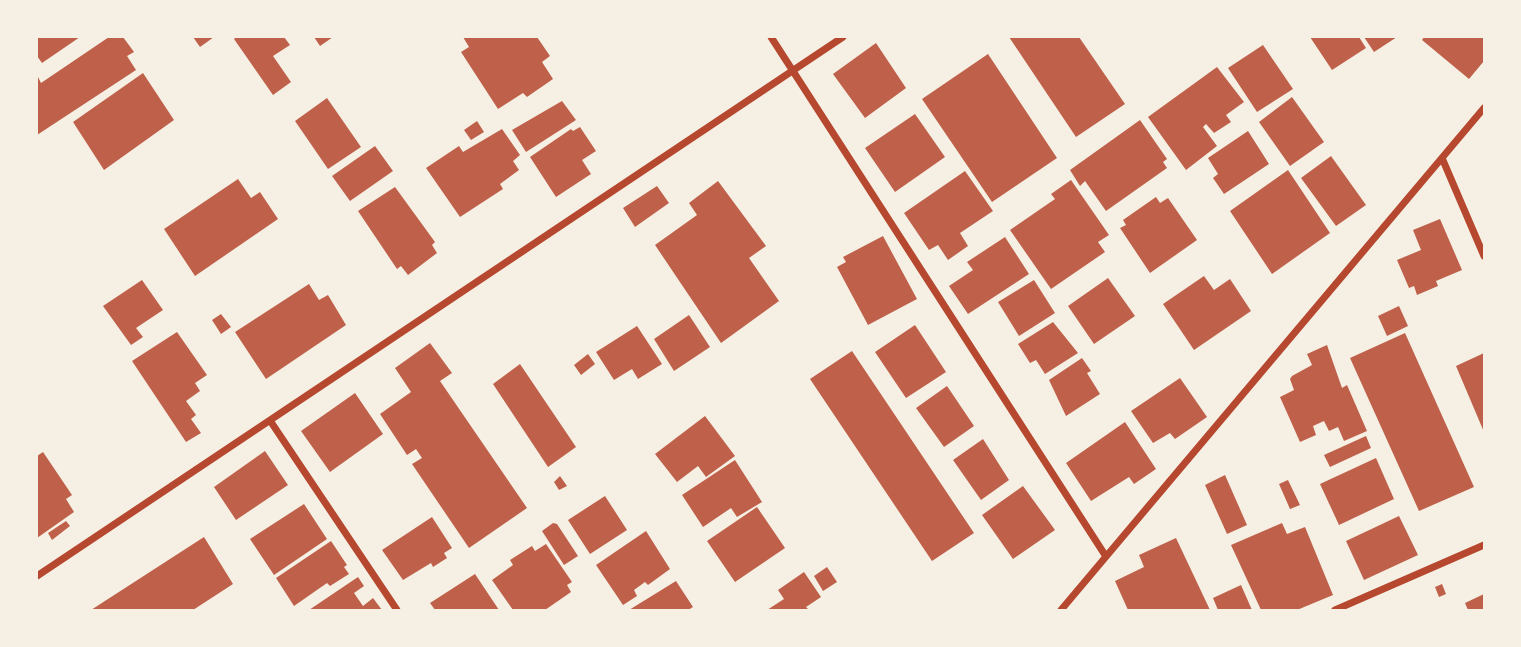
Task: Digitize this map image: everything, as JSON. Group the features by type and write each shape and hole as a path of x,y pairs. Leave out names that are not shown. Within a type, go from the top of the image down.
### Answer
{"street":[{"path":"771,37 1105,555"},
{"path":"38,574 271,422 843,37"},
{"path":"1061,610 1484,108"},
{"path":"1441,158 1484,256"},
{"path":"271,422 397,610"},
{"path":"1335,610 1484,545"}],"building":[{"path":"37,37 80,37 42,63 37,56"},
{"path":"109,37 123,37 134,52 127,56 136,70 37,135 37,75 41,83"},
{"path":"193,37 214,37 200,47"},
{"path":"284,37 290,45 273,56 291,82 273,95 234,39"},
{"path":"314,37 333,37 320,46"},
{"path":"463,37 537,37 550,56 542,62 553,79 527,97 523,93 498,109 461,52 469,47"},
{"path":"1009,37 1079,37 1125,104 1076,137"},
{"path":"1310,37 1359,37 1366,48 1332,70"},
{"path":"1364,37 1397,37 1374,52"},
{"path":"1424,37 1484,37 1484,61 1469,79 1422,40"},
{"path":"876,43 906,88 865,118 833,74"},
{"path":"1263,45 1293,89 1257,112 1228,68"},
{"path":"988,54 1057,158 992,202 922,99"},
{"path":"1217,67 1244,102 1226,115 1231,122 1214,133 1206,124 1203,127 1217,146 1186,170 1148,117"},
{"path":"143,73 174,120 104,170 73,122"},
{"path":"1292,97 1324,142 1290,166 1259,122"},
{"path":"327,98 361,147 328,169 295,121"},
{"path":"562,101 576,120 526,152 512,130"},
{"path":"915,114 945,157 895,192 865,148"},
{"path":"1140,120 1167,159 1163,162 1167,168 1106,211 1085,181 1080,186 1070,170"},
{"path":"477,121 484,132 471,140 464,130"},
{"path":"580,127 596,151 582,160 591,174 556,197 530,157 571,129 573,131"},
{"path":"502,129 520,155 513,161 519,170 500,184 503,189 460,217 426,168 459,146 463,152"},
{"path":"1248,131 1269,164 1224,194 1213,178 1218,174 1208,158"},
{"path":"375,146 393,171 350,201 332,176"},
{"path":"1331,156 1366,205 1336,226 1301,178"},
{"path":"1288,170 1330,233 1272,274 1230,211"},
{"path":"965,171 993,211 960,233 968,246 948,260 938,245 929,250 904,213"},
{"path":"238,179 251,198 260,192 278,219 195,276 164,229"},
{"path":"1071,180 1109,235 1098,242 1105,252 1051,289 1010,230 1055,199 1051,194"},
{"path":"718,181 766,246 749,258 779,301 721,343 655,245 697,215 689,203"},
{"path":"657,186 669,203 635,227 623,208"},
{"path":"395,187 435,242 432,245 437,253 408,275 401,266 397,269 358,211"},
{"path":"1156,197 1160,203 1168,198 1197,240 1150,273 1120,228 1126,225 1123,220"},
{"path":"1440,219 1462,270 1436,281 1438,286 1417,295 1414,286 1409,288 1397,260 1421,250 1413,230"},
{"path":"883,236 917,299 868,325 837,267 846,262 843,257"},
{"path":"1005,237 1029,274 968,314 949,286 973,270 967,262"},
{"path":"1204,276 1214,290 1230,279 1251,311 1194,350 1163,304"},
{"path":"1108,278 1135,316 1094,344 1068,306"},
{"path":"142,280 163,310 136,328 143,337 131,345 103,306"},
{"path":"1034,280 1055,313 1019,336 998,302"},
{"path":"309,284 319,300 328,295 346,325 266,379 235,332"},
{"path":"1399,306 1408,326 1387,336 1378,316"},
{"path":"221,314 231,327 221,334 212,320"},
{"path":"689,315 710,347 674,371 654,339"},
{"path":"1053,322 1078,353 1045,374 1036,360 1030,363 1018,344"},
{"path":"915,325 946,372 906,398 875,352"},
{"path":"637,326 662,364 638,379 632,369 614,380 596,352"},
{"path":"177,332 207,375 195,383 200,391 186,401 196,415 191,419 201,433 186,442 132,361"},
{"path":"1405,333 1474,487 1419,511 1350,358"},
{"path":"430,343 452,373 440,381 527,508 469,548 412,464 422,458 416,449 407,455 380,414 411,392 395,368"},
{"path":"1327,345 1342,388 1347,385 1367,431 1344,441 1338,427 1329,431 1324,421 1313,426 1316,435 1300,442 1280,397 1294,390 1290,379 1292,376 1312,365 1307,354"},
{"path":"852,351 974,533 932,561 810,379"},
{"path":"1484,353 1484,432 1456,366"},
{"path":"588,354 595,364 581,375 574,365"},
{"path":"1082,358 1091,371 1087,373 1100,394 1066,416 1049,380"},
{"path":"520,364 576,447 548,467 493,384"},
{"path":"1180,378 1207,417 1175,439 1170,433 1153,443 1131,411"},
{"path":"947,386 974,426 944,447 916,408"},
{"path":"355,393 383,434 330,472 301,431"},
{"path":"705,416 735,456 706,477 698,466 677,482 655,454"},
{"path":"1125,422 1156,469 1134,484 1129,477 1091,501 1066,463"},
{"path":"1366,436 1371,448 1330,467 1324,455"},
{"path":"983,439 1009,480 981,500 953,460"},
{"path":"265,451 288,485 236,520 214,487"},
{"path":"43,452 72,495 66,499 74,512 37,538 37,456"},
{"path":"1376,458 1394,499 1339,525 1320,484"},
{"path":"735,460 762,502 737,517 731,508 703,527 682,495"},
{"path":"1225,475 1247,525 1227,534 1205,485"},
{"path":"560,476 567,486 559,490 554,482"},
{"path":"1288,480 1300,505 1290,509 1279,484"},
{"path":"1023,486 1055,530 1013,559 982,515"},
{"path":"605,496 627,530 590,554 568,520"},
{"path":"304,504 327,539 274,575 250,539"},
{"path":"757,507 785,548 735,582 707,541"},
{"path":"1399,516 1418,555 1364,580 1346,541"},
{"path":"432,517 452,548 444,553 447,558 433,567 431,563 403,580 382,550"},
{"path":"66,521 70,526 52,540 48,533"},
{"path":"553,523 557,524 578,556 564,565 542,531"},
{"path":"1282,523 1287,534 1305,527 1333,595 1297,610 1261,610 1231,545"},
{"path":"646,531 670,569 648,585 645,582 634,590 637,596 623,605 596,565"},
{"path":"204,537 233,584 193,610 91,610"},
{"path":"1176,538 1210,610 1128,610 1115,581 1144,567 1139,555"},
{"path":"331,541 347,565 344,567 349,574 330,586 327,583 294,606 276,578"},
{"path":"546,544 572,582 567,585 571,592 545,610 513,610 492,580 513,565 510,560 532,546 535,551"},
{"path":"827,567 837,582 823,591 814,576"},
{"path":"804,572 821,597 806,607 809,610 767,610 784,599 778,590"},
{"path":"475,574 499,610 435,610 430,603"},
{"path":"358,577 364,586 354,593 363,606 373,598 382,610 309,610"},
{"path":"676,581 693,607 688,610 629,610"},
{"path":"1442,584 1446,594 1439,597 1435,587"},
{"path":"1241,585 1252,610 1218,610 1213,598"},
{"path":"1484,594 1484,610 1468,610 1465,603"}]}
